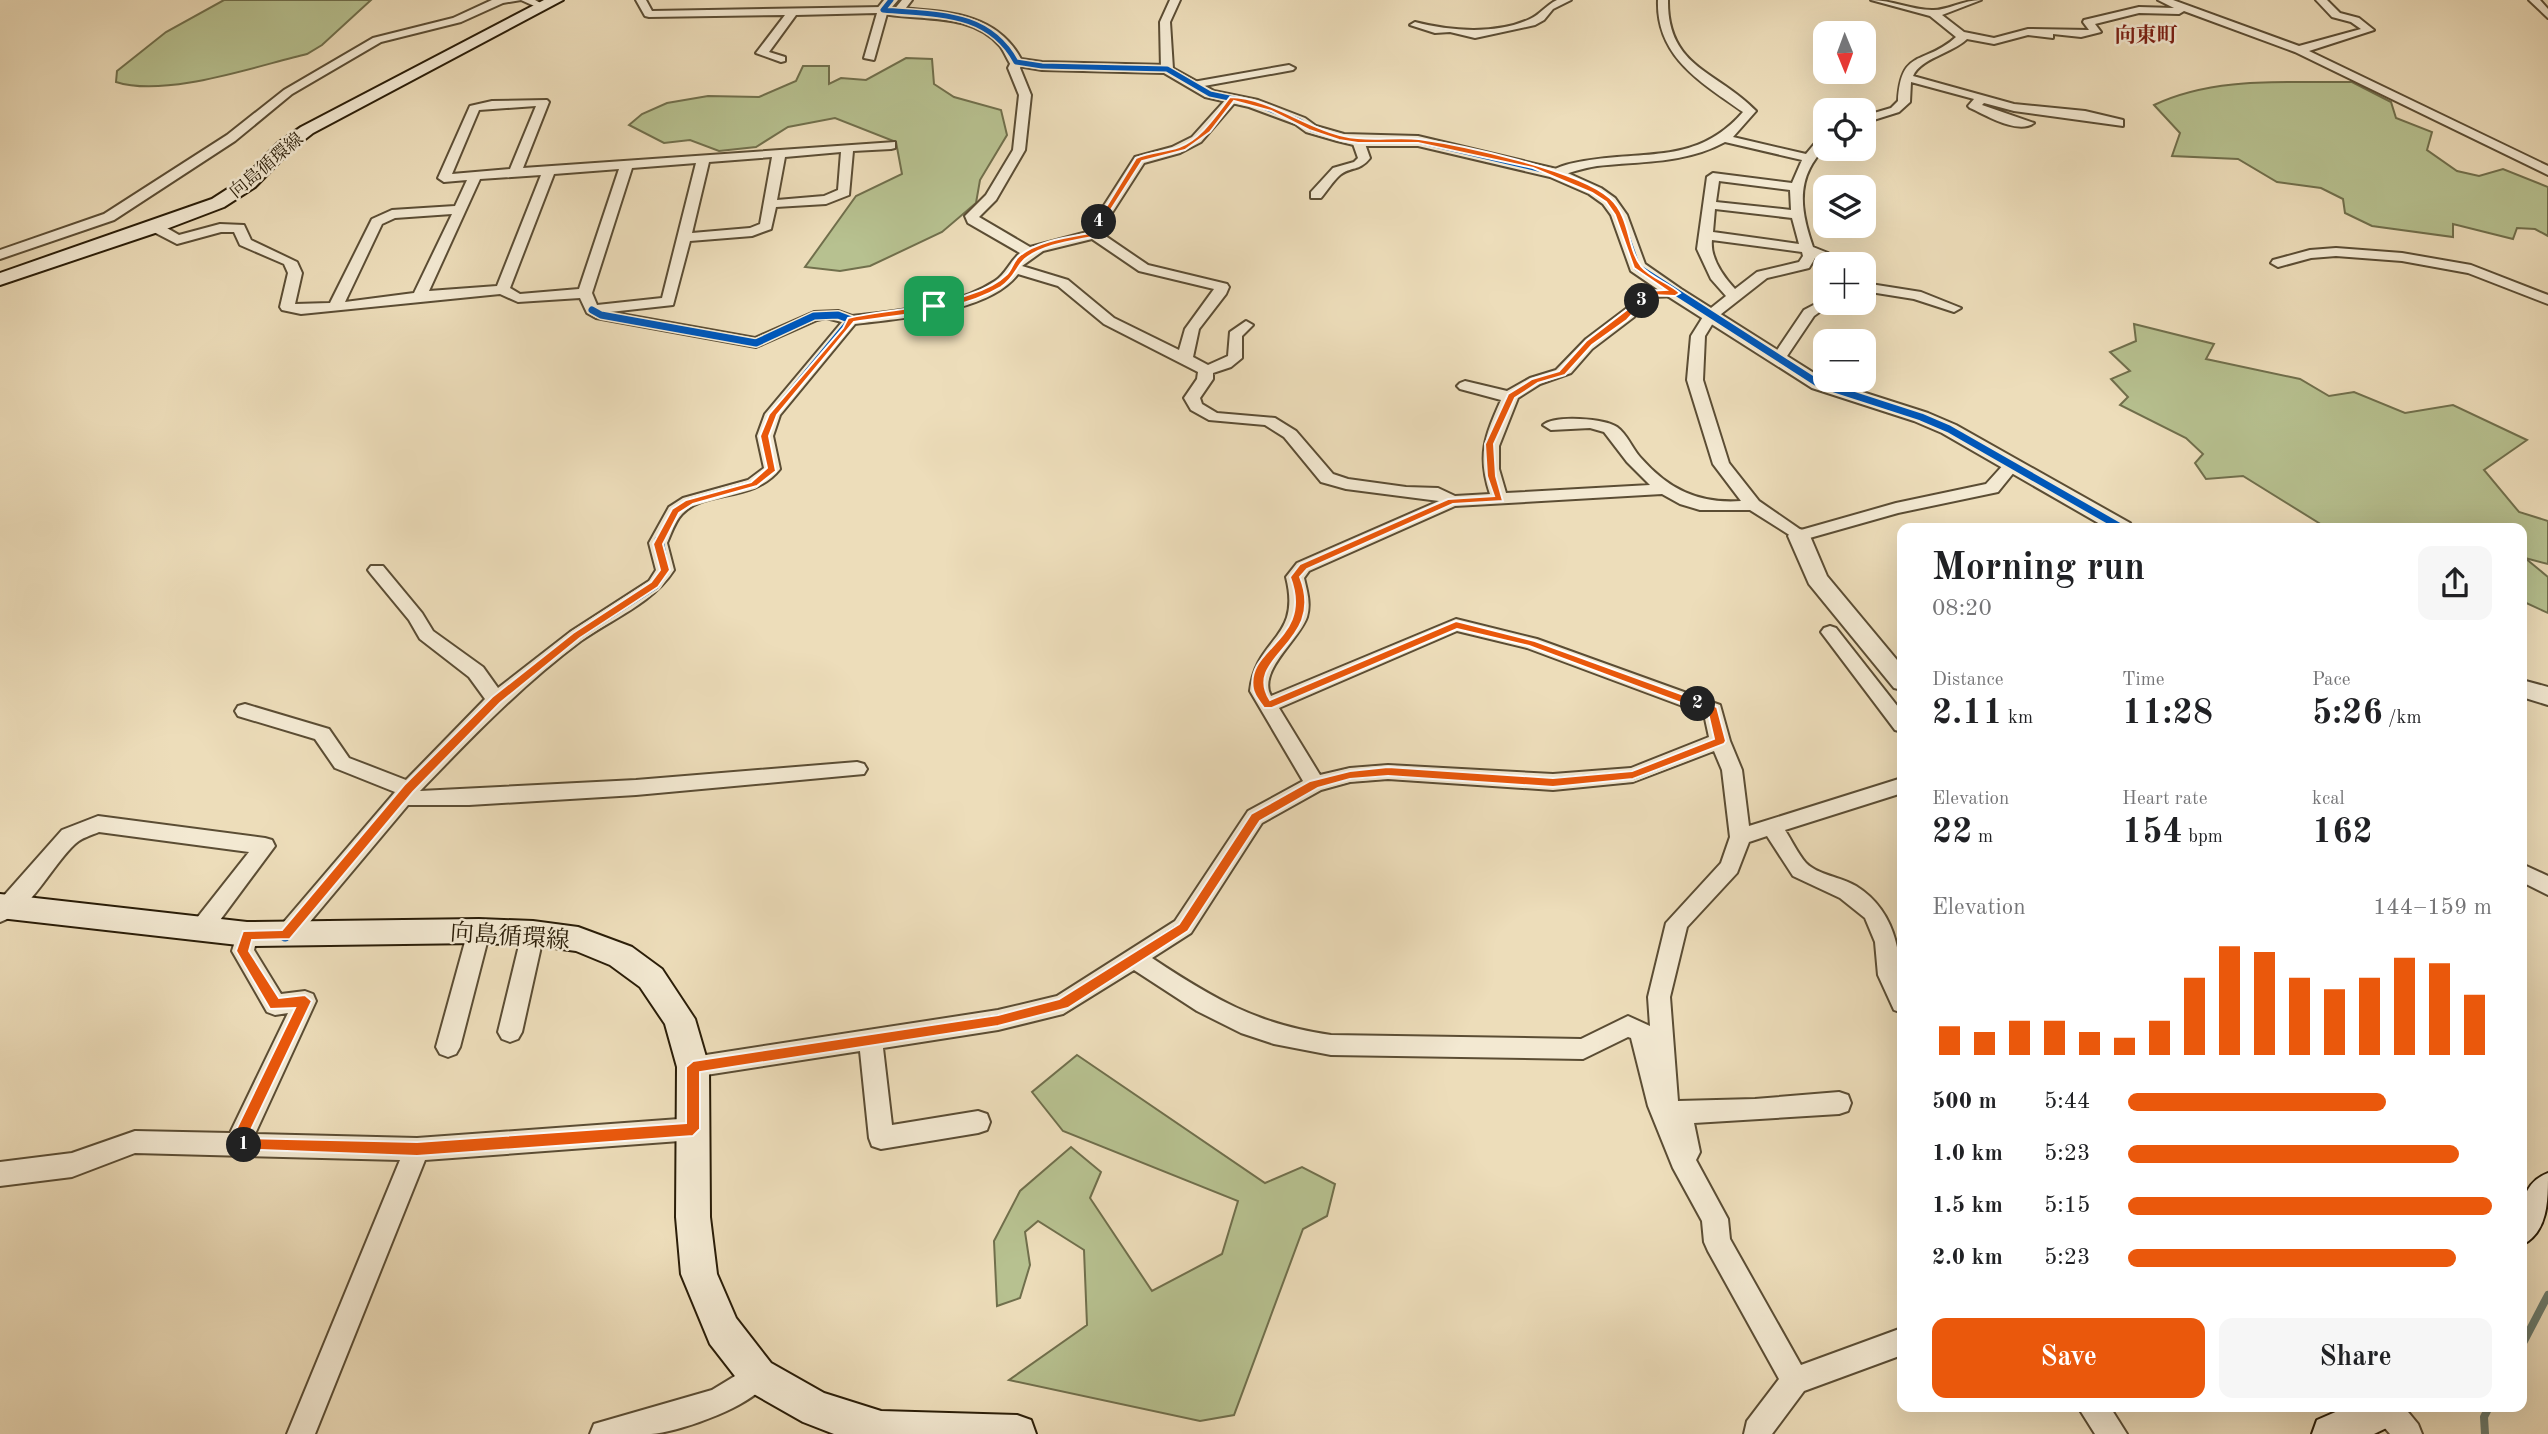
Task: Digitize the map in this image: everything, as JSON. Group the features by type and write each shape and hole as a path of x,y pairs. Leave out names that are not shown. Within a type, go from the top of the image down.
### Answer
{"main road":[{"name":"向島循環線","path":"0,279 208,208 249,183 284,146 307,130 541,2"},
{"name":"向島循環線","path":"2,908 285,936 480,931 533,933 578,939 621,956 651,978 679,1019 693,1067 693,1217 699,1274 723,1331 758,1376 816,1409 881,1430 1017,1434"},
{"path":"2527,1220 2548,1189"},
{"path":"2331,1434 2395,1417"}],"street":[{"path":"0,255 109,217 231,138 288,92 377,40 457,20 501,0 516,0"},
{"path":"642,0 649,15 792,13 895,5 968,22 992,31 1005,40 1016,62 1014,68 1025,95 1018,150 991,197 972,216 973,220 1030,253"},
{"path":"1167,69 1166,22 1175,0"},
{"path":"1415,25 1475,35 1531,23 1540,18 1549,7 1566,0"},
{"path":"1555,173 1595,160 1669,157 1693,153 1724,138 1750,111 1682,58 1668,36 1661,16 1663,0"},
{"path":"1876,0 1934,14 1961,35 1994,41 2028,32 2051,30 2087,35 2096,32 2088,22 2138,10 2187,11"},
{"path":"1934,14 1976,0"},
{"path":"2163,0 2299,50 2545,167"},
{"path":"2299,50 2369,30 2355,20 2336,15 2321,0"},
{"path":"2534,0 2548,2"},
{"path":"2534,0 2548,15"},
{"path":"870,58 895,5"},
{"path":"781,59 762,53 792,13"},
{"path":"2039,32 2053,37"},
{"path":"1876,116 1895,110 1904,102 1907,71 1917,62 1956,44 1962,38 1961,35"},
{"path":"1016,62 1042,66 1167,69 1193,85 1273,110 1311,129 1358,141 1418,141 1555,173 1595,191 1609,201 1619,215 1637,267 1778,359 1819,384 1921,417 1949,429 2113,523"},
{"path":"1193,85 1289,68"},
{"path":"1905,77 2021,107 2097,115 2119,123"},
{"path":"1982,98 1973,106 2014,122 2028,123"},
{"path":"1094,235 1101,219 1139,160 1183,148 1208,130 1232,99"},
{"path":"516,172 543,102 492,104 474,108 444,178 891,145"},
{"path":"1724,138 1811,159"},
{"path":"1315,195 1337,171 1358,165 1364,158 1358,141"},
{"path":"770,204 827,200 844,192 847,149"},
{"path":"684,238 752,232 766,226 779,155"},
{"path":"1813,156 1796,187 1802,240 1811,256 1804,265 1762,275 1711,315 1698,336 1695,380 1721,464 1753,505 1799,536 1816,579 1897,676"},
{"path":"592,310 668,302 703,160"},
{"path":"627,164 585,293 592,310 615,318 755,343 777,336 802,320 820,313 841,314 851,320 971,297 998,285 1016,269 1020,259 1030,253 1060,241 1094,235 1144,268 1198,279 1222,288 1215,302 1195,324 1189,336 1186,358"},
{"path":"502,290 549,170"},
{"path":"420,296 476,175"},
{"path":"1734,297 1718,279 1704,249 1713,177 1796,187"},
{"path":"1710,205 1799,215"},
{"path":"335,307 377,222 392,214 461,209"},
{"path":"155,227 177,240 220,228 239,228 245,242 290,262 295,273 287,307 301,310 403,301 420,296 502,290 518,298 585,293"},
{"path":"1706,235 1807,248 1818,252"},
{"path":"2278,264 2311,254 2336,252 2402,257 2471,269 2548,300"},
{"path":"1016,269 1063,283 1108,320 1160,350 1174,352 1206,370 1226,364 1235,358 1235,335 1246,325"},
{"path":"1876,289 1916,295 1954,308"},
{"path":"1500,499 1492,476 1489,444 1511,396 1535,381 1562,373 1589,343 1624,319 1641,303 1647,292 1675,293"},
{"path":"1778,359 1813,310"},
{"path":"285,936 409,789 496,700 576,636 654,585 665,570 658,544 675,511 689,502 754,484 772,469 765,436 773,414 851,320"},
{"path":"1206,370 1205,379 1192,398 1196,407 1214,417 1269,421 1290,434 1327,478 1346,484 1406,492 1438,493 1452,501"},
{"path":"1465,386 1511,396"},
{"path":"1551,425 1602,426 1612,430 1632,457 1663,489 1681,500 1697,505 1753,505"},
{"path":"1799,536 1896,508 1992,488 2011,466"},
{"path":"1315,784 1259,691 1258,675 1267,660 1293,631 1300,612 1302,594 1295,577 1303,567 1452,501 1663,489"},
{"path":"377,570 416,617 426,635 476,673 496,700"},
{"path":"1268,705 1456,625 1531,643 1713,710 1720,741 1732,770 1740,837 1730,867 1677,923 1659,997 1668,1099 1660,1106"},
{"path":"1830,632 1897,718"},
{"path":"2527,690 2548,696"},
{"path":"245,711 322,734 342,762 409,789 414,799 713,783 857,769"},
{"path":"693,1067 998,1020 1063,1004 1183,927 1255,817 1315,784 1350,775 1388,772 1553,782 1633,775 1720,741"},
{"path":"1740,837 1897,787"},
{"path":"2,908 22,893 69,836 99,824 265,846 201,929"},
{"path":"1772,827 1800,870 1848,892 1874,912 1886,942 1889,975 1897,992"},
{"path":"2527,875 2548,886"},
{"path":"448,1047 480,931"},
{"path":"510,1032 533,933"},
{"path":"237,1144 305,1001 275,1004 243,951 247,934"},
{"path":"1135,959 1203,1004 1244,1026 1292,1041 1331,1045 1583,1049 1628,1026 1641,1032 1660,1106 1682,1160 1715,1219 1717,1242 1794,1381"},
{"path":"870,1040 881,1138 978,1122"},
{"path":"1682,1160 1689,1154 1679,1112 1755,1110 1839,1103"},
{"path":"0,1174 72,1164 135,1142 417,1149 693,1129"},
{"path":"301,1434 417,1149"},
{"path":"1758,1434 1794,1381 1897,1344"},
{"path":"604,1434 718,1402 758,1376"},
{"path":"2096,1412 2113,1434"}],"green space":[{"path":"224,0 371,0 322,45 307,54 185,83 136,86 116,82 117,71 166,32"},
{"path":"906,58 932,59 934,84 954,97 1001,110 1007,135 980,180 976,203 942,232 870,266 840,271 805,267 856,196 902,174 896,142 835,118 788,127 756,147 719,151 690,140 664,143 629,125 642,114 667,103 708,96 759,97 796,81 803,66 829,66 829,84 841,78 866,80"},
{"path":"2352,82 2391,102 2396,118 2432,132 2427,150 2457,171 2479,176 2503,169 2548,187 2548,236 2535,229 2517,228 2513,239 2453,224 2453,237 2372,226 2345,213 2343,199 2321,188 2277,182 2238,159 2172,156 2180,133 2154,105 2201,89 2226,85"},
{"path":"2134,324 2214,344 2206,359 2300,379 2329,396 2354,392 2405,413 2453,405 2527,440 2484,470 2519,512 2548,521 2548,564 2527,559 2527,523 2319,523 2243,476 2206,479 2195,463 2203,454 2186,438 2120,405 2128,397 2111,379 2130,371 2110,352 2136,341"},
{"path":"2527,560 2548,577 2548,613 2527,603"},
{"path":"1077,1055 1265,1183 1302,1167 1335,1184 1327,1216 1303,1229 1234,1415 1200,1421 1009,1380 1087,1325 1084,1250 1038,1221 1025,1232 1030,1265 1020,1298 997,1306 994,1241 1020,1191 1071,1147 1101,1172 1090,1198 1152,1291 1222,1254 1238,1201 1063,1131 1032,1092"}],"waterway":[{"path":"2527,1335 2548,1295"},
{"path":"2485,1434 2484,1417 2486,1412"}],"cycle path":[{"path":"891,0 883,10 940,15 978,24 1007,45 1016,62 1042,66 1167,69 1210,94 1253,103 1300,121 1311,129 1342,138 1358,141 1418,141 1555,173 1595,191 1609,201 1619,215 1637,267 1819,384 1921,417 1949,429 2113,523"},
{"path":"285,936 409,789 496,700 576,636 655,585 665,570 658,543 675,511 689,502 754,484 772,469 765,436 773,414 851,320 838,315 814,316 756,343 601,315 592,310"},
{"path":"693,1067 998,1020 1063,1004 1183,927 1255,817 1315,784 1350,775 1388,772 1553,782 1633,775 1720,741"}],"district":[{"name":"向東町","path":"2146,35"}],"route":[{"path":"1232,99 1254,103 1300,121 1311,129 1342,138 1358,141 1418,141 1535,167 1570,178 1595,191 1609,201 1619,215 1637,267 1675,293 1647,292 1641,303 1624,319 1589,343 1562,373 1535,381 1511,396 1489,444 1492,476 1500,499 1452,501 1303,567 1295,577 1302,594 1300,612 1293,631 1267,660 1258,675 1259,691 1268,705 1456,625 1531,643 1713,710 1720,741 1633,775 1553,782 1388,772 1350,775 1315,784 1255,817 1183,927 1063,1004 998,1020 693,1067 693,1129 417,1149 237,1144 305,1001 275,1004 243,951 247,934 285,936 409,789 496,700 576,636 654,585 665,570 658,544 675,511 689,502 754,484 772,469 765,436 773,414 851,320 934,306 971,297 998,285 1012,274 1020,259 1030,253 1060,241 1094,235 1094,230 1139,160 1183,148 1208,130 1232,99"}]}
